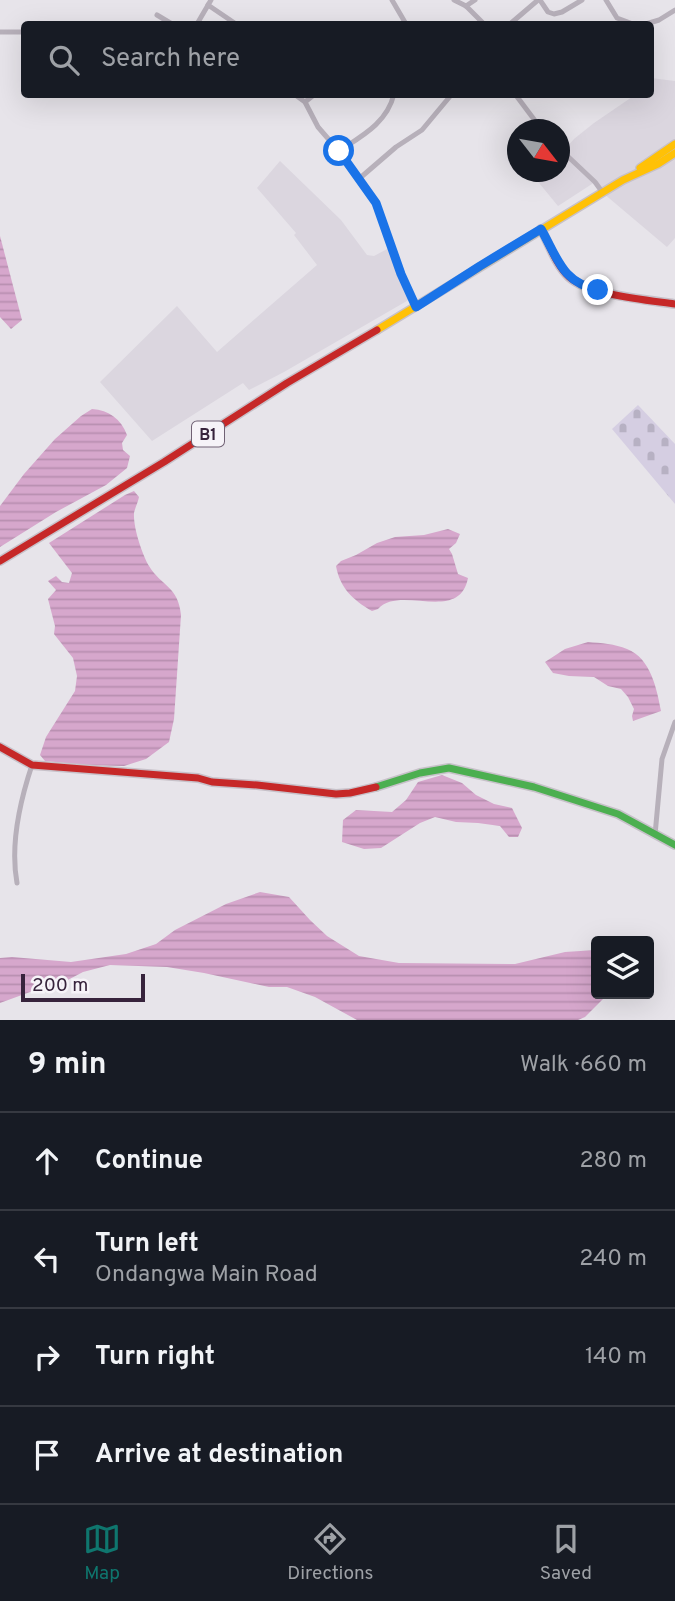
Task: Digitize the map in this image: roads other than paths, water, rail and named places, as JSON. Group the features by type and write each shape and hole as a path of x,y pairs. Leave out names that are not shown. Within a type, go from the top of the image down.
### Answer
{"street":[{"path":"392,0 404,21"},
{"path":"454,0 466,6 481,21"},
{"path":"466,6 475,0"},
{"path":"514,21 539,0 548,12 554,15 582,0"},
{"path":"606,0 617,18 625,21"},
{"path":"199,21 209,3 232,21"},
{"path":"654,22 675,10"},
{"path":"156,15 167,21"},
{"path":"0,32 21,32"},
{"path":"299,98 305,102 317,127 360,178 376,203 401,274 416,307"},
{"path":"305,102 310,98"},
{"path":"339,151 378,124 390,108 393,98"},
{"path":"360,178 396,147 422,130 449,98"},
{"path":"518,98 534,119"},
{"name":"B1","path":"624,180 675,144"},
{"name":"B1","path":"0,561 541,229 675,153"},
{"path":"570,159 603,192"},
{"path":"541,229 566,275 580,285 675,304"},
{"path":"655,835 662,758 675,722"},
{"path":"0,747 32,765 160,775 305,792 349,794 396,779 449,768 503,779 618,814 675,845"},
{"path":"17,883 15,869 19,816 32,765"}]}
